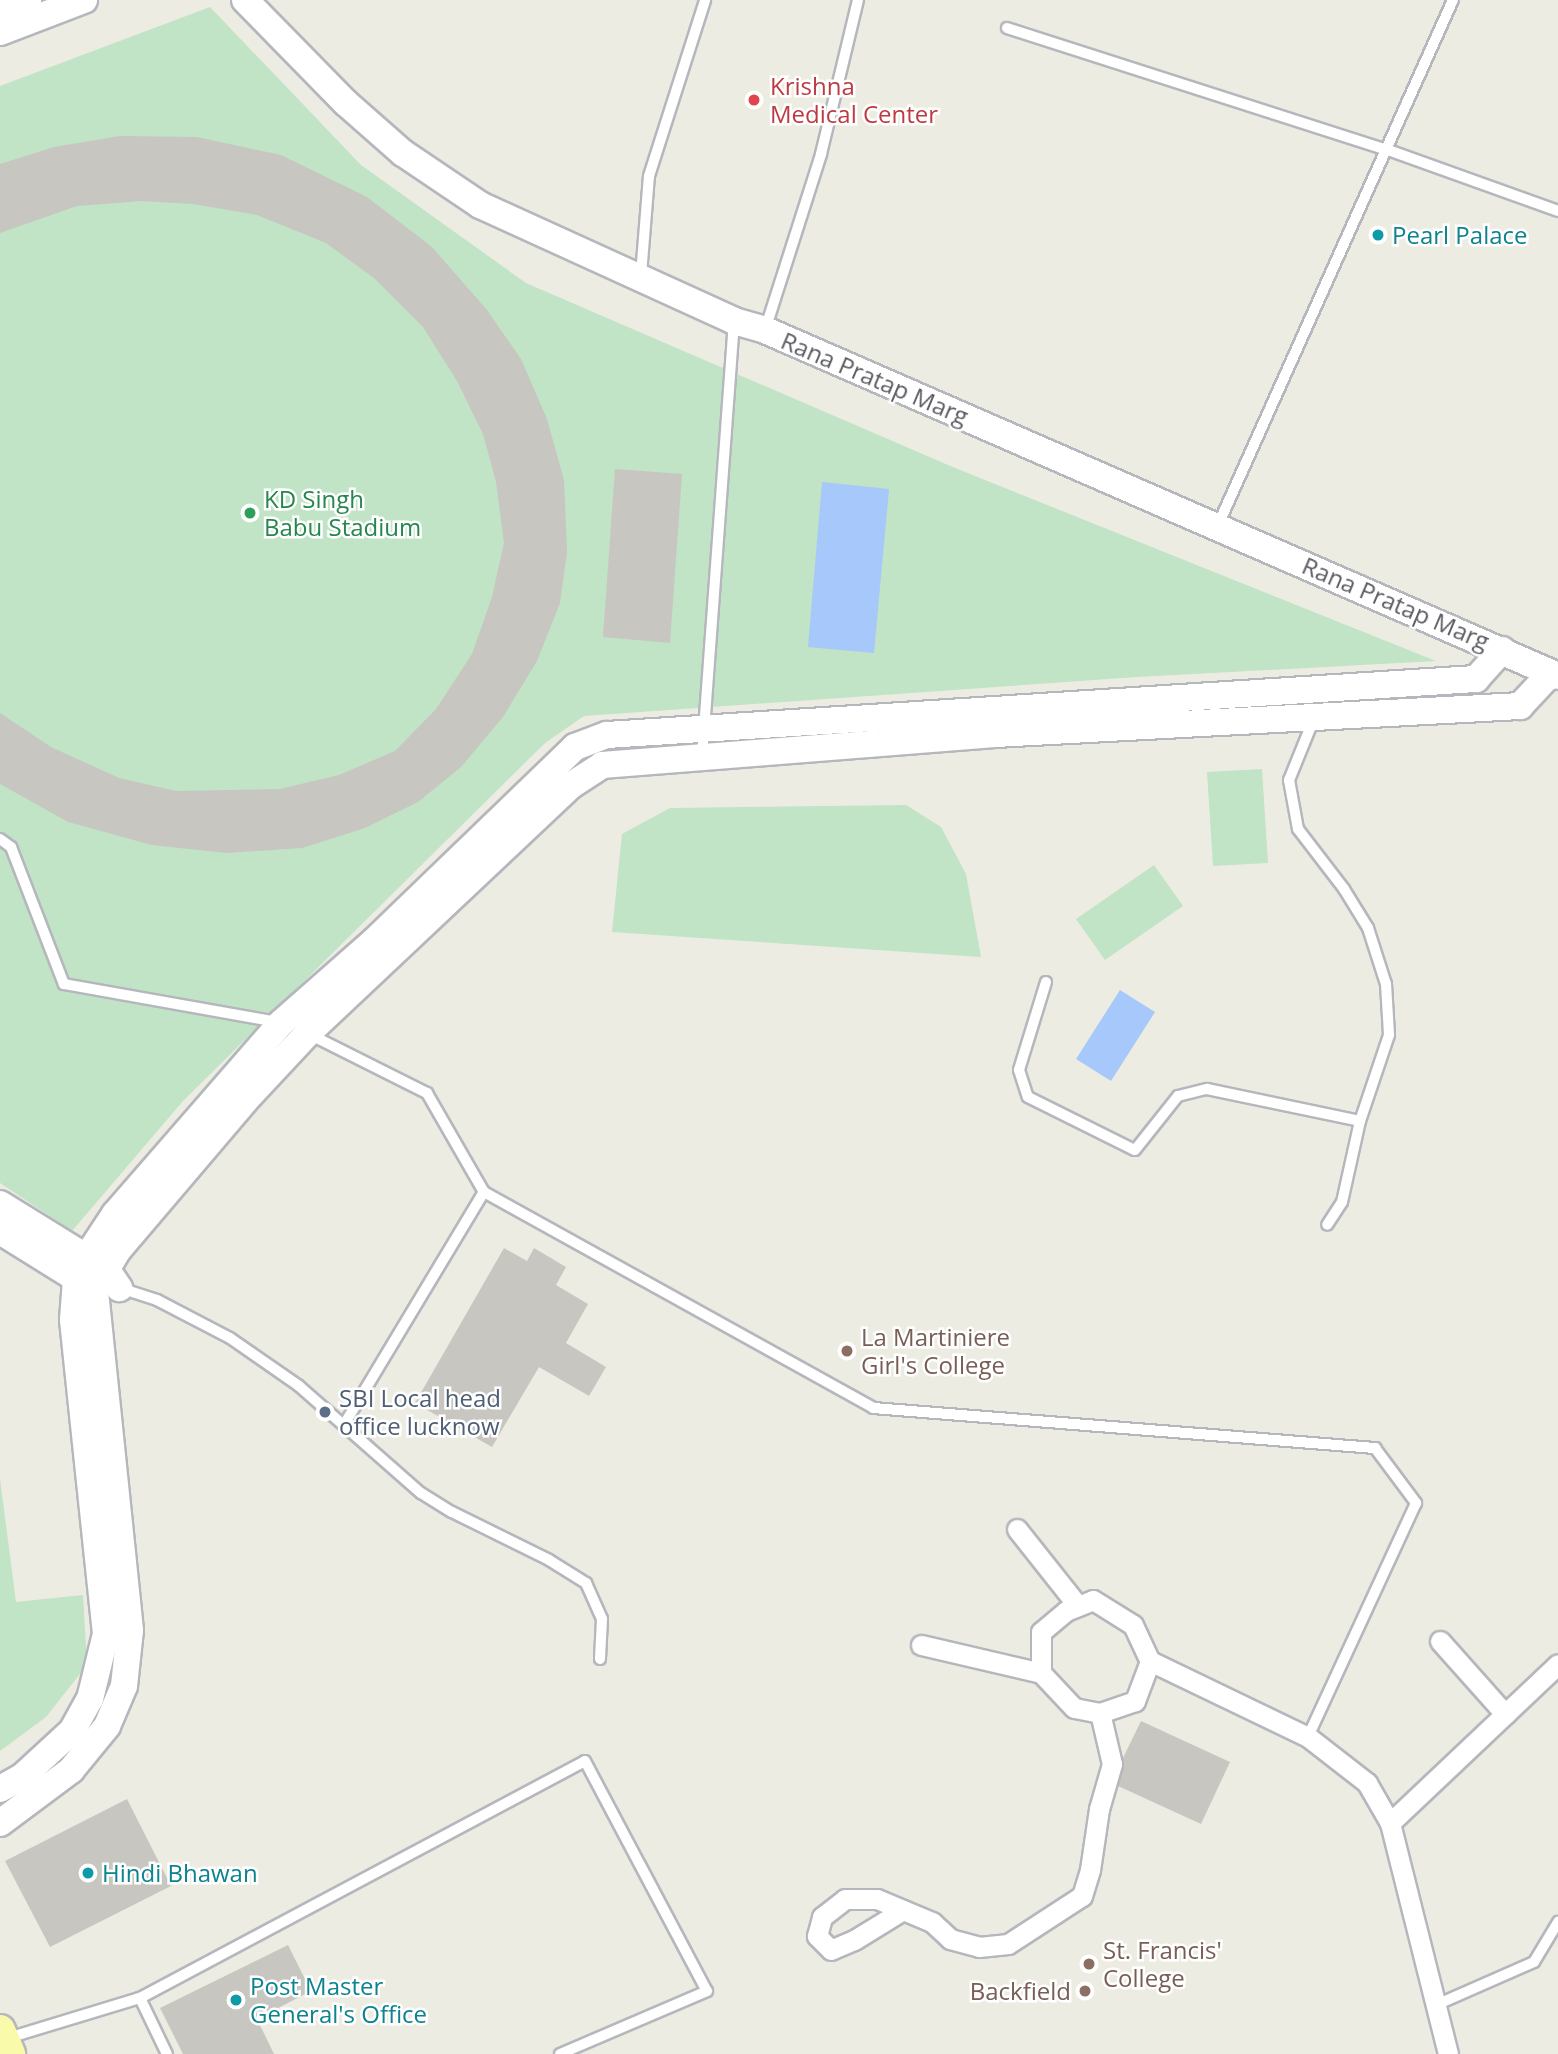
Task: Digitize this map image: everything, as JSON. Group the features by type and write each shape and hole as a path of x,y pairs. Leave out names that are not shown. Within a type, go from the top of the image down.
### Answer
{"street":[{"path":"0,12 28,0"},
{"path":"0,32 85,0"},
{"name":"Rana Pratap Marg","path":"245,0 346,103 403,153 480,205 734,321 765,330 1555,675"},
{"path":"0,1789 23,1776 72,1731 90,1699 106,1634 73,1320 97,1277 206,1144 294,1028 373,942 575,747 607,735 1476,679 1502,650"},
{"path":"294,1028 570,786 602,765 995,734 1520,706 1555,675"},
{"path":"0,1204 97,1277 130,1630 124,1686 107,1726 71,1770 0,1822"},
{"path":"0,1230 97,1277"},
{"path":"1017,1529 1078,1606"},
{"path":"1041,1673 1041,1632 1066,1611 1093,1600 1133,1625 1150,1661 1308,1737 1367,1783 1390,1823 1448,2054"},
{"path":"1440,1640 1505,1714"},
{"path":"921,1645 1041,1673 1074,1708 1100,1713 1135,1701 1150,1661"},
{"path":"1390,1823 1558,1664"},
{"path":"903,1910 932,1922 950,1939 979,1947 1008,1944 1082,1896 1090,1870 1099,1809 1112,1764 1100,1713"}],"lane":[{"path":"640,276 649,176 705,0"},
{"path":"765,330 821,154 858,0"},
{"path":"1217,526 1388,150 1452,0"},
{"path":"1007,29 1388,150 1558,211"},
{"path":"702,757 734,321"},
{"path":"1314,717 1289,780 1298,829 1344,889 1368,928 1386,984 1389,1035 1360,1121 1342,1202 1327,1225"},
{"path":"0,839 11,847 64,984 294,1028 427,1093 484,1192 873,1408 1375,1448 1416,1503 1308,1737"},
{"path":"1046,982 1019,1070 1028,1097 1135,1150 1178,1096 1207,1089 1360,1121"},
{"path":"345,1423 484,1192"},
{"path":"97,1277 157,1300 230,1338 299,1386 345,1423 421,1493 452,1512 549,1560 586,1583 601,1619 600,1659"},
{"path":"5,2041 140,1998 585,1761 707,1991 560,2054"},
{"path":"1436,2005 1534,1962 1558,1922"},
{"path":"140,1998 167,2054"}],"green space":[{"path":"210,7 361,165 526,283 955,468 1436,661 1137,677 584,716 545,743 183,1101 72,1231 0,1183 0,86"},
{"path":"1262,769 1268,863 1213,866 1207,772"},
{"path":"906,805 941,827 966,874 981,957 612,932 622,834 670,808"},
{"path":"1154,865 1183,906 1105,960 1076,919"},
{"path":"0,1479 16,1602 83,1595 87,1665 46,1717 0,1751"}],"water":[{"path":"822,482 889,489 874,653 808,647"},
{"path":"1120,990 1155,1012 1111,1081 1076,1059"}],"building":[{"path":"120,136 197,137 281,155 367,197 432,247 487,310 521,359 547,419 564,480 567,552 560,603 537,661 503,717 461,767 418,802 365,828 302,848 226,853 152,845 68,822 0,784 0,713 51,747 119,778 176,791 280,789 339,775 395,751 436,709 472,654 492,597 504,543 496,482 483,434 457,381 423,327 374,278 326,243 257,215 193,204 142,201 77,206 0,233 0,164 54,147"},
{"path":"615,469 682,474 670,643 603,637"},
{"path":"504,1248 527,1261 534,1248 566,1267 556,1285 588,1304 566,1343 606,1367 589,1396 539,1367 492,1447 415,1403"},
{"path":"1141,1721 1230,1762 1201,1824 1118,1786 1123,1758"},
{"name":"Hindi Bhawan","path":"127,1799 171,1886 50,1947 5,1861"},
{"name":"Post Master General's Office","path":"288,1945 311,1991 257,2019 274,2054 183,2054 160,2008"}],"place":[{"name":"Krishna Medical Center","path":"754,100"},
{"name":"Pearl Palace","path":"1378,235"},
{"name":"KD Singh Babu Stadium","path":"250,513"},
{"name":"La Martiniere Girl's College","path":"847,1351"},
{"name":"SBI Local head office lucknow","path":"325,1412"},
{"name":"Hindi Bhawan","path":"88,1873"},
{"name":"St. Francis' College","path":"1089,1964"},
{"name":"Backfield","path":"1085,1991"},
{"name":"Post Master General's Office","path":"236,2000"}]}
